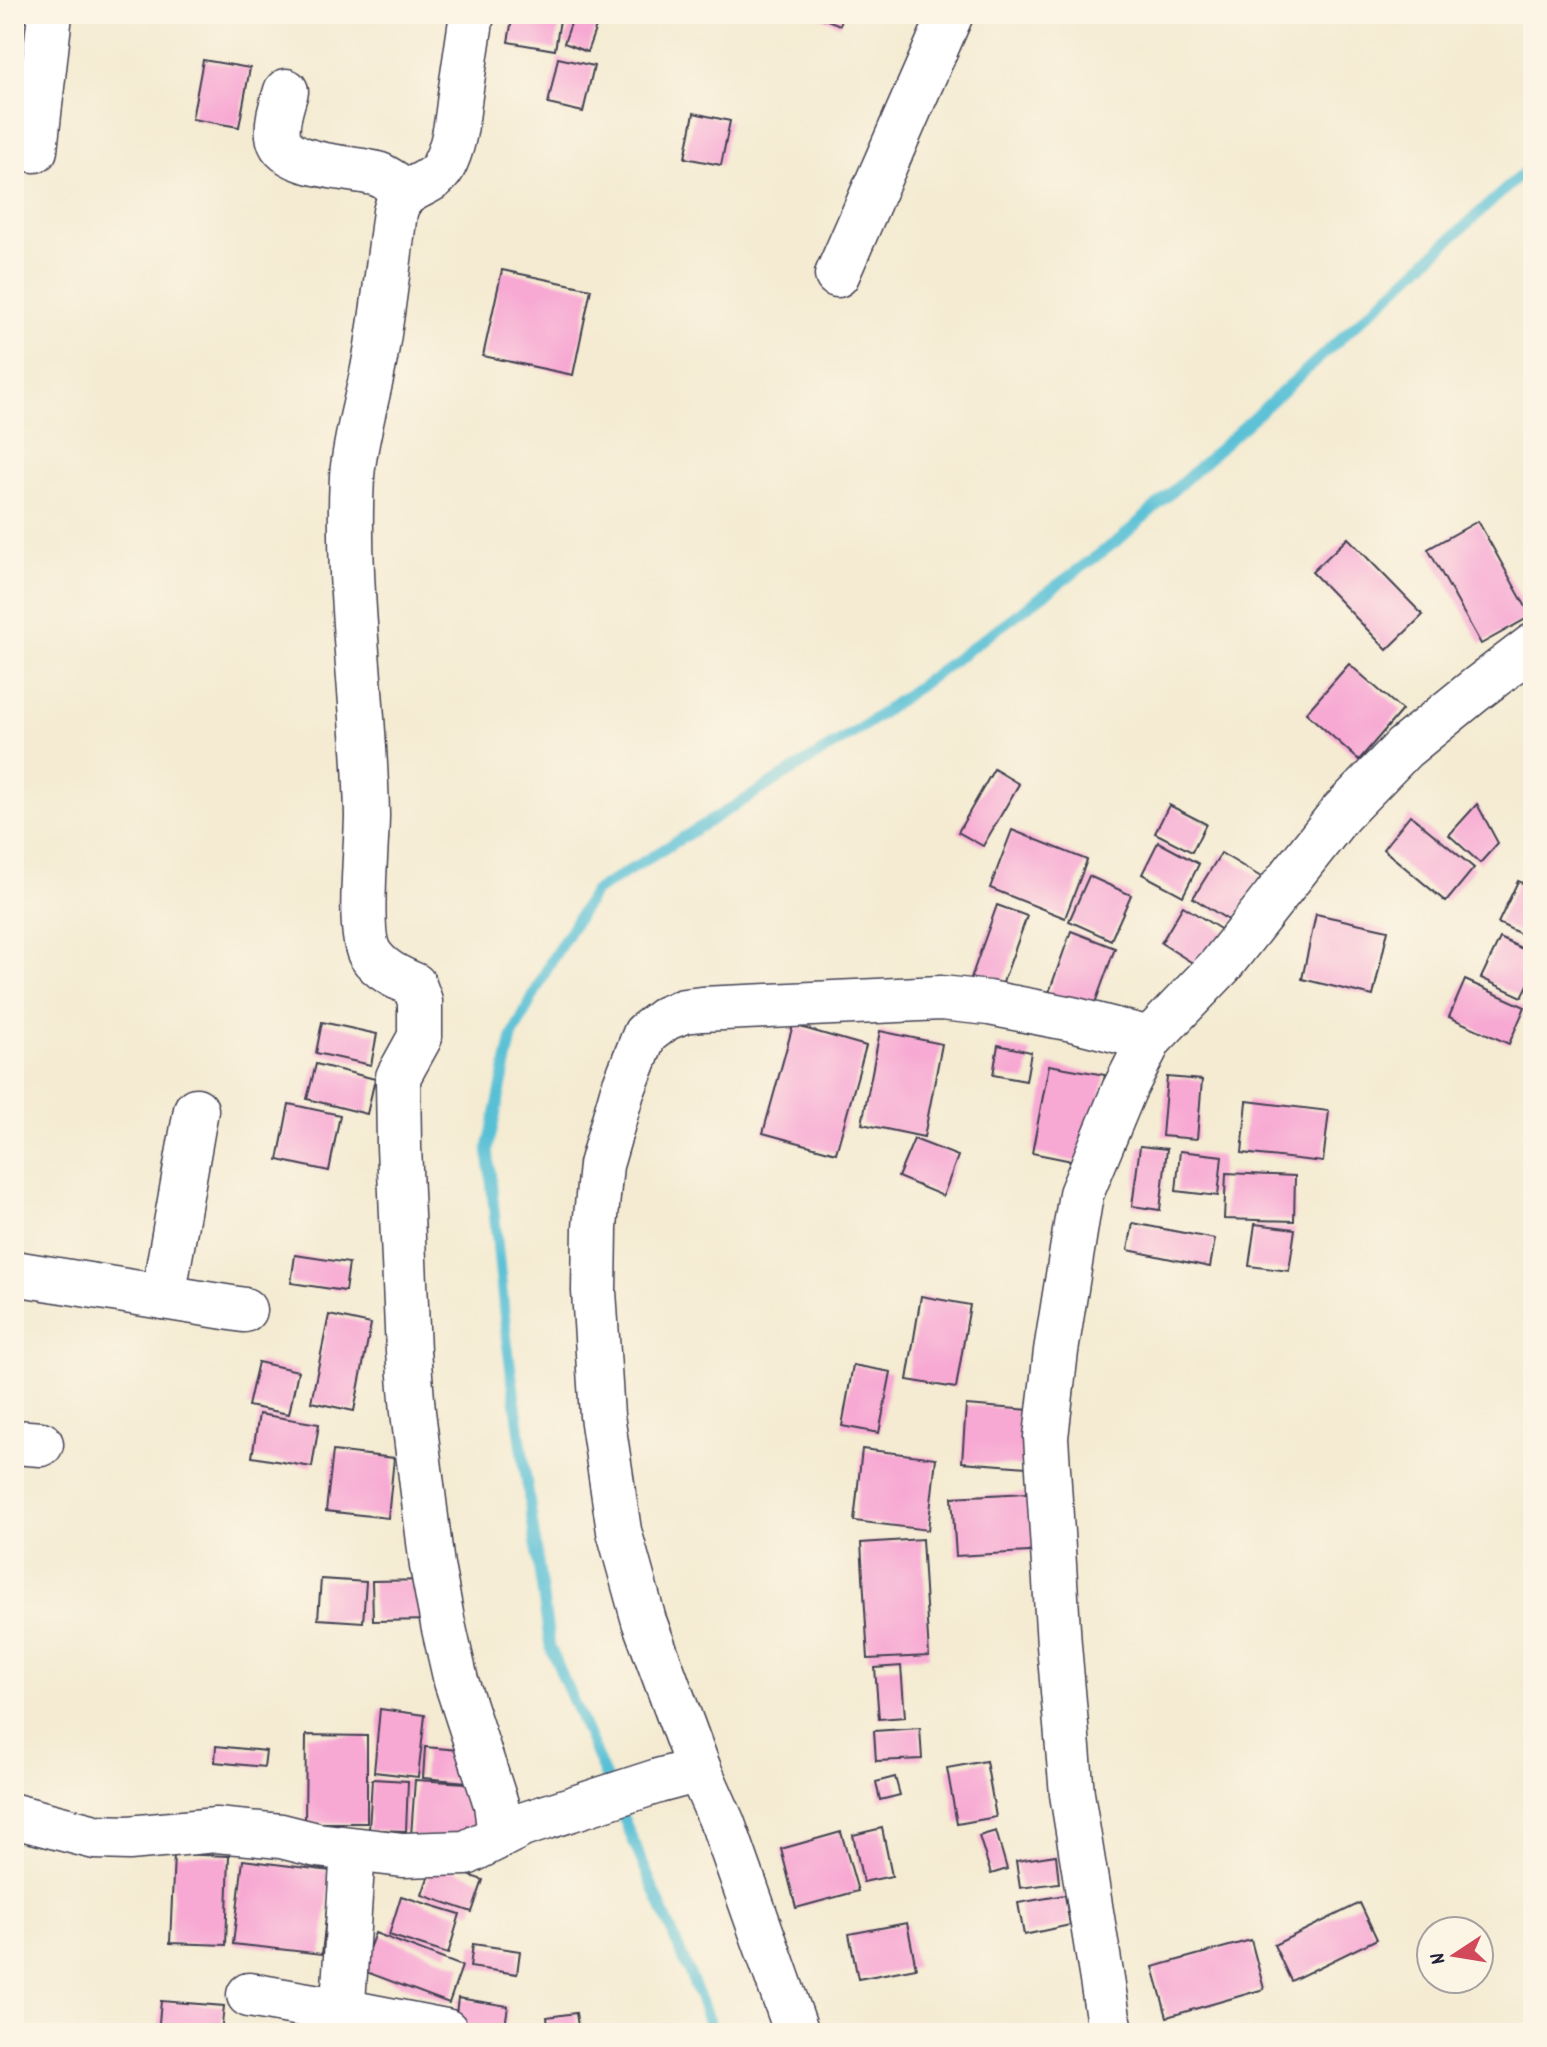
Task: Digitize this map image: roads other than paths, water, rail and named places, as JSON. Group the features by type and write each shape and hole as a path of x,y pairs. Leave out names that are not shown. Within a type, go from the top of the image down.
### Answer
{"street":[{"path":"14,147 35,150 50,14"},
{"path":"472,14 449,155 440,171 407,192 398,202 395,212 386,295 352,474 353,619 367,815 367,945 381,967 414,985 420,1001 420,1037 398,1077 399,1147 408,1351 432,1566 456,1681 496,1804 511,1831"},
{"path":"837,275 951,14"},
{"path":"286,91 277,136 288,151 306,161 379,175 407,192"},
{"path":"1112,2033 1072,1794 1046,1437 1081,1194 1124,1090 1150,1039 1221,965 1340,814 1404,748 1533,646"},
{"path":"797,2033 723,1824 699,1770 644,1621 619,1531 602,1416 594,1291 595,1227 601,1165 622,1092 645,1034 666,1018 684,1011 702,1009 941,998 1058,1016 1150,1039"},
{"path":"163,1297 196,1110"},
{"path":"14,1273 244,1310"},
{"path":"14,1816 95,1837 129,1838 216,1830 281,1836 317,1845 403,1855 466,1853 511,1831 699,1770"},
{"path":"341,2022 353,1850"},
{"path":"249,1995 341,2022 446,2031"}],"waterway":[{"path":"610,1787 550,1647 507,1342 488,1149 512,1037 551,961 594,892 860,729 1120,539 1533,164"},
{"path":"617,1803 713,2033"}]}
